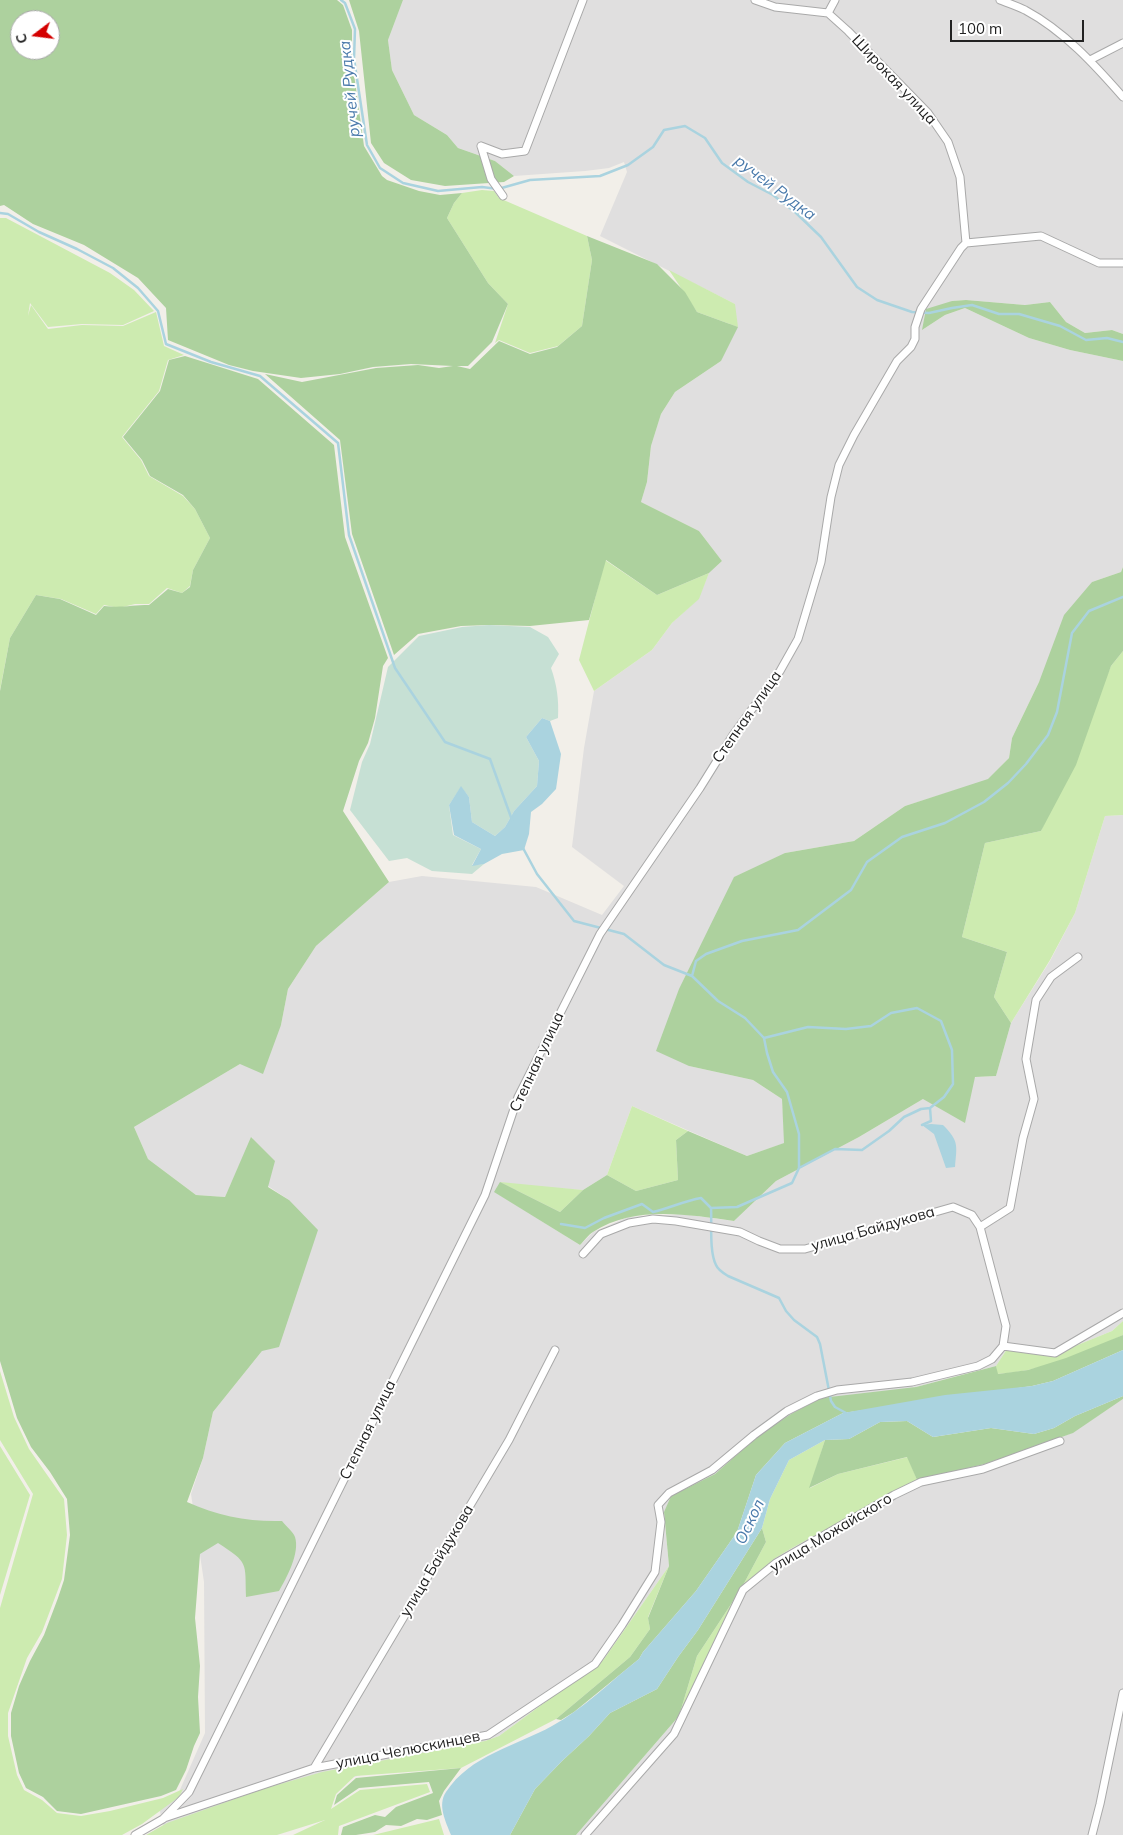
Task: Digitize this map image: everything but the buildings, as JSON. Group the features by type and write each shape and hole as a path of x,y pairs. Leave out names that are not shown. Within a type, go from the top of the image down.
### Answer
{"street":[{"path":"503,196 490,179 481,146 502,154 525,150 583,0"},
{"path":"755,0 775,7 828,13 835,0"},
{"path":"1000,0 1025,11 1060,34 1090,60 1123,97"},
{"name":"Широкая улица","path":"828,13 928,113 948,142 960,177 966,242"},
{"path":"1090,60 1123,43"},
{"path":"966,242 1041,236 1099,263 1123,263"},
{"name":"Степная улица","path":"135,1835 163,1819 189,1792 485,1195 518,1097 600,934 700,788 733,735 780,672 798,639 821,562 831,497 840,465 854,435 897,361 911,347 915,339 915,327 919,313 960,248 966,242"},
{"path":"1078,957 1051,977 1036,1000 1026,1059 1034,1099 1023,1138 1010,1208 980,1227 1006,1326 1003,1346 1055,1353 1123,1312"},
{"name":"улица Байдукова","path":"583,1254 600,1234 629,1223 653,1219 740,1232 780,1249 805,1249 953,1206 972,1215 980,1227"},
{"name":"улица Челюскинцев","path":"163,1819 314,1768 488,1735 596,1664 655,1572 661,1522 658,1505 669,1492 712,1470 754,1435 787,1411 817,1396 837,1390 912,1382 978,1366 992,1359 1003,1346"},
{"name":"улица Байдукова","path":"314,1768 509,1440 554,1350"},
{"name":"улица Можайского","path":"585,1835 674,1734 743,1590 776,1563 894,1495 921,1482 983,1469 1060,1441"},
{"path":"1092,1835 1123,1693"}],"shaded area":[{"path":"403,0 1123,0 1123,334 1112,330 1085,333 1066,322 1050,302 1025,305 966,300 952,301 922,330 945,315 965,308 1029,338 1070,350 1123,361 1123,567 1121,572 1092,582 1039,682 1012,738 1009,758 988,780 905,806 854,841 785,853 689,1066 753,1080 782,1099 785,1143 747,1156 632,1106 607,1175 583,1190 556,1188 495,1192 580,1245 593,1232 628,1217 682,1214 734,1221 776,1181 859,1137 923,1099 976,1077 996,1076 1011,1023 1050,961 1075,913 1105,816 1123,815 1123,1321 1112,1331 1053,1355 1007,1349 996,1366 916,1387 758,1436 715,1474 671,1496 664,1513 669,1566 604,1659 499,1736 164,1829 158,1803 179,1792 205,1733 204,1582 191,1494 203,1458 213,1412 262,1351 289,1200 268,1186 252,1137 225,1197 196,1195 148,1159 134,1127 240,1064 281,1025 288,989 316,946 389,882 422,876 536,887 602,915 624,886 572,847 584,748 594,691 652,650 672,623 698,599 709,573 722,561 699,531 641,502 647,482 651,446 661,414 675,392 721,361 735,304 600,236 627,172 624,162 609,168 514,176 495,161 458,148 447,135 414,115 392,70 388,40"},
{"path":"1123,1399 1123,1835 576,1835 679,1716 741,1589 774,1559 917,1480 985,1464 1072,1433"}],"green space":[{"path":"0,0 337,0 343,5 352,30 352,60 364,146 382,176 387,180 419,191 440,195 462,193 454,203 447,218 488,283 508,304 492,342 468,366 457,366 470,369 499,341 530,354 557,347 582,326 592,260 587,236 657,264 685,292 697,312 738,327 721,361 675,392 661,414 651,446 647,482 641,502 699,531 722,561 709,573 657,595 606,560 589,620 530,626 461,626 418,634 394,655 352,534 340,440 265,374 302,382 376,368 418,365 439,368 453,366 411,364 373,367 340,374 301,378 253,371 229,365 168,340 166,308 138,278 84,245 33,224 4,205 0,206"},
{"path":"349,0 403,0 388,40 392,70 414,115 447,135 458,148 495,161 514,176 504,182 445,186 411,180 384,163 371,143 359,31"},
{"path":"482,190 494,191 499,198 587,236 592,260 582,326 558,346 530,353 499,340 495,343 508,304 488,283 447,218 454,203 462,193"},
{"path":"0,218 6,218 110,273 134,290 154,311 123,325 82,324 48,327 30,303 28,316 31,305 48,329 82,325 123,326 156,312 164,346 184,355 168,360 159,391 122,437 141,460 149,476 183,496 195,509 210,538 193,570 190,586 182,593 167,588 149,604 135,604 119,608 104,605 96,614 61,599 36,595 10,638 0,690"},
{"path":"669,270 735,304 738,327 697,312"},
{"path":"966,300 1025,305 1050,302 1066,322 1085,333 1112,330 1123,334 1123,361 1070,350 1029,338 965,308 945,315 922,330 926,309 952,301"},
{"path":"185,356 258,379 334,445 345,537 388,658 383,666 375,718 368,743 359,761 343,811 389,882 316,946 288,989 281,1025 263,1074 240,1064 134,1127 148,1159 196,1195 225,1197 251,1137 275,1161 268,1187 289,1200 318,1230 279,1347 262,1351 213,1412 203,1458 187,1502 210,1511 234,1517 282,1521 295,1537 296,1550 292,1565 279,1591 246,1597 245,1570 243,1564 235,1555 218,1543 200,1554 195,1618 200,1666 198,1697 200,1733 186,1770 176,1790 161,1796 81,1814 57,1811 43,1797 26,1788 19,1773 11,1736 11,1713 19,1686 44,1635 64,1580 70,1535 67,1499 31,1447 17,1418 0,1361 0,691 10,638 36,595 60,599 96,615 104,606 149,605 168,589 182,593 190,587 193,570 210,538 195,509 183,495 150,476 142,460 123,437 160,391 169,360"},
{"path":"605,560 657,595 709,573 699,599 672,623 652,650 594,691 579,660"},
{"path":"1123,567 1123,651 1111,666 1076,765 1041,831 985,843 962,937 1007,952 994,997 1011,1023 996,1076 975,1077 965,1123 923,1099 859,1137 776,1181 734,1221 699,1216 644,1215 626,1218 609,1224 591,1233 580,1245 494,1192 500,1182 560,1212 583,1190 607,1175 636,1191 678,1180 676,1140 688,1131 747,1156 784,1143 782,1099 753,1080 689,1066 656,1051 679,989 734,877 785,853 854,841 905,806 988,779 1009,758 1012,738 1039,682 1064,615 1092,582 1121,572"},
{"path":"489,625 530,627 548,637 559,654 551,668 557,693 558,718 550,721 542,718 526,737 539,761 537,786 514,811 505,827 495,836 472,822 469,797 461,787 449,805 453,835 481,849 472,865 484,864 472,874 432,871 407,858 389,861 350,810 362,762 370,744 388,667 419,636 462,627"},
{"path":"1123,651 1123,815 1105,816 1075,913 1050,960 1011,1023 994,997 1007,952 962,937 985,843 1041,831 1111,666"},
{"path":"632,1106 688,1131 676,1140 678,1180 636,1191 607,1175"},
{"path":"500,1182 583,1190 560,1212"},
{"path":"1123,1321 1123,1335 1088,1350 1040,1367 997,1374 996,1366 1007,1349 1053,1355 1112,1331"},
{"path":"1123,1335 1123,1350 1053,1381 1032,1386 843,1413 785,1443 756,1475 737,1532 696,1591 639,1659 574,1712 561,1720 556,1719 630,1657 650,1629 648,1618 669,1566 664,1512 671,1496 715,1474 758,1436 791,1414 821,1398 916,1387 996,1366 998,1374 1028,1370 1066,1358"},
{"path":"0,1371 14,1417 29,1449 64,1499 67,1535 62,1579 42,1632 27,1658 8,1713 8,1736 17,1775 24,1790 42,1800 57,1813 81,1816 163,1798 183,1789 179,1797 142,1824 122,1835 0,1835 0,1608 33,1494 0,1440"},
{"path":"1123,1396 1123,1399 1073,1433 985,1464 917,1480 907,1457 838,1474 809,1488 825,1440 849,1439 880,1422 907,1421 933,1437 991,1428 1034,1434 1054,1428 1075,1416"},
{"path":"825,1440 810,1488 838,1474 908,1457 917,1480 774,1559 741,1589 766,1542 762,1528 770,1499 789,1460"},
{"path":"0,1446 30,1495 0,1595"},
{"path":"762,1528 766,1542 741,1589 697,1656 679,1716 576,1835 510,1835 535,1789 610,1713 657,1689 698,1630"},
{"path":"669,1566 648,1617 650,1629 630,1657 556,1719 461,1768 355,1776 336,1794 331,1809 360,1790 427,1784 430,1792 339,1826 338,1835 293,1835 325,1820 277,1835 146,1835 167,1823 263,1789 322,1772 485,1741 499,1736 604,1659"},
{"path":"741,1589 679,1716 697,1656"},
{"path":"461,1768 439,1801 442,1815 427,1820 417,1819 401,1826 386,1825 375,1832 341,1835 343,1827 375,1815 385,1817 396,1807 433,1793 429,1782 359,1788 334,1805 337,1795 356,1778"},
{"path":"439,1819 444,1835 373,1835"}],"water":[{"path":"542,718 550,721 561,754 556,789 542,804 531,812 529,834 524,850 502,854 484,864 472,866 481,849 454,835 449,805 461,786 469,797 472,822 495,836 505,827 514,811 537,786 539,761 526,737"},
{"path":"922,1125 943,1125 952,1135 956,1144 955,1167 946,1168 934,1134"},
{"name":"Оскол","path":"1123,1350 1123,1396 1075,1416 1054,1428 1034,1434 991,1428 933,1437 907,1421 880,1422 849,1439 825,1440 789,1460 770,1499 762,1528 698,1630 657,1689 610,1713 535,1789 510,1835 451,1835 443,1814 442,1802 446,1792 456,1779 481,1760 563,1719 586,1703 639,1659 696,1591 737,1532 756,1475 785,1443 843,1413 945,1395 1032,1386 1053,1381"}],"waterway":[{"name":"ручей Рудка","path":"341,0 345,3 355,29 354,59 367,145 380,168 403,183 438,191 482,187 498,189 530,180 600,176 628,165 653,147 664,130 685,126 705,138 722,163 748,182 773,195 795,212 821,237 857,287 877,300 912,312 929,313 972,305 999,314 1019,314 1060,326 1086,340 1107,338 1123,342"},
{"path":"0,213 8,214 39,232 113,268 138,288 158,311 166,344 211,362 260,376 338,443 349,535 395,668 445,742 490,759 512,820"},
{"path":"692,976 696,961 706,954 742,941 798,930 851,890 867,862 902,837 945,823 984,802 1008,783 1026,764 1048,735 1057,712 1072,633 1089,611 1123,597"},
{"path":"523,848 537,874 574,921 624,934 664,965 692,976 718,1001 745,1018 764,1038 773,1072 787,1092 799,1134 799,1168 792,1183 737,1207 711,1208"},
{"path":"764,1038 808,1027 846,1029 871,1026 891,1013 917,1008 941,1021 952,1050 953,1084 944,1097 930,1108"},
{"path":"799,1168 835,1149 862,1150 889,1131 904,1117 921,1109 930,1108 931,1121 922,1125"},
{"path":"561,1224 585,1228 604,1218 642,1204 653,1212 701,1198 711,1208 712,1245 717,1267 728,1276 779,1298 786,1311 794,1320 817,1337 831,1401 835,1407 846,1413"}]}
